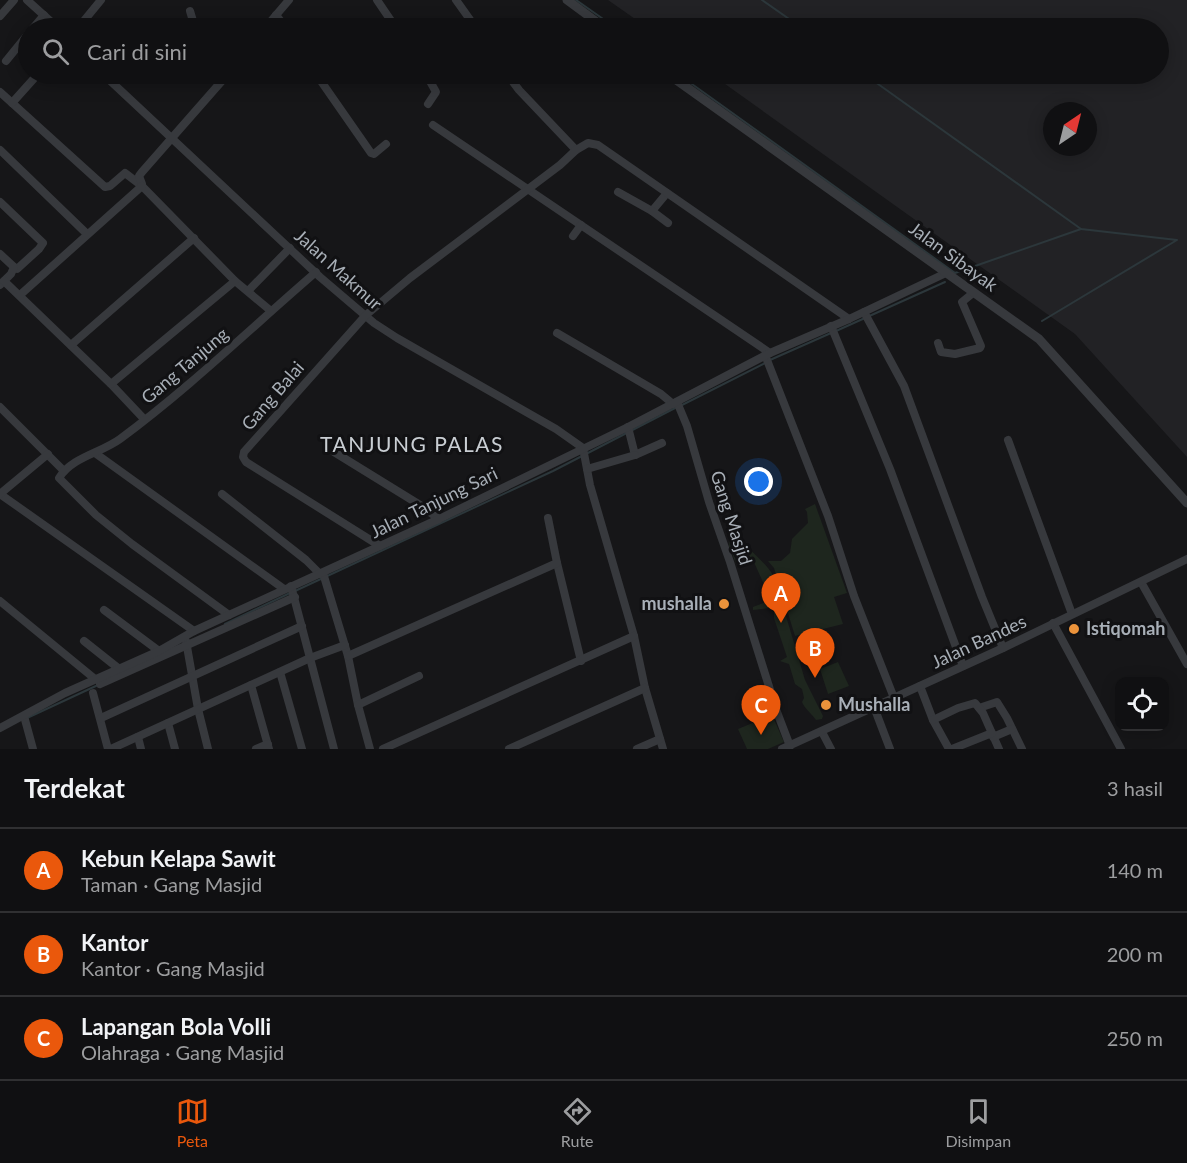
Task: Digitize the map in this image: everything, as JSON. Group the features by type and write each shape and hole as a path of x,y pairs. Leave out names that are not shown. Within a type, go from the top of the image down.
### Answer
{"street":[{"path":"0,16 14,0"},
{"path":"27,0 47,18"},
{"path":"86,18 101,0"},
{"path":"273,18 289,0"},
{"path":"377,0 389,18"},
{"path":"456,0 469,18"},
{"path":"567,0 591,18"},
{"path":"190,11 192,18"},
{"path":"6,61 18,46"},
{"path":"12,103 29,84"},
{"name":"Jalan Makmur","path":"113,84 316,272 384,331 556,429 584,452"},
{"path":"142,186 139,176 217,84"},
{"path":"323,84 371,153 374,154 386,144"},
{"path":"428,104 436,92 432,84"},
{"path":"514,84 576,150"},
{"name":"Jalan Sibayak","path":"682,84 1033,334 1187,503"},
{"path":"0,92 105,186 110,186 125,173 142,186 235,281 271,311"},
{"path":"433,124 581,225 767,357 894,698"},
{"path":"366,315 410,278 560,165 576,150 588,143 594,143 849,319"},
{"path":"0,150 87,234"},
{"path":"20,295 142,186"},
{"path":"618,192 668,222"},
{"path":"652,211 667,193"},
{"path":"0,202 43,243 17,269 0,254"},
{"path":"573,236 581,225"},
{"path":"71,345 194,238"},
{"path":"248,291 290,248"},
{"path":"14,267 2,283 20,295 144,419"},
{"name":"Gang Tanjung","path":"64,471 77,461 118,440 214,363 316,272"},
{"name":"Jalan Tanjung Sari","path":"2,724 24,718 159,651 186,641 194,631 291,591 322,573 584,452 767,357 849,319 865,314 946,273"},
{"path":"111,384 235,281"},
{"path":"938,343 941,352 951,355 980,348 962,302 973,292"},
{"path":"865,314 908,395 1003,648"},
{"name":"Gang Balai","path":"366,315 316,368 243,456 246,462 380,546"},
{"path":"832,328 890,469 963,666"},
{"path":"557,333 675,403"},
{"name":"Gang Masjid","path":"675,403 687,426 709,502 791,747"},
{"path":"0,407 64,471 59,478 96,515 229,615"},
{"path":"0,422 8,415"},
{"path":"629,430 635,454"},
{"path":"1008,440 1072,615"},
{"path":"587,469 662,443"},
{"path":"333,452 439,519"},
{"path":"584,452 663,749"},
{"path":"95,453 291,591 333,748"},
{"path":"48,454 0,494 194,631"},
{"path":"222,494 322,573 345,645 370,749"},
{"path":"548,518 581,661"},
{"name":"Jalan Bandes","path":"791,747 873,706 1003,648 1187,559"},
{"path":"348,656 557,563"},
{"path":"1141,582 1187,664"},
{"path":"84,641 117,672 291,591"},
{"path":"0,601 98,682"},
{"path":"104,610 159,651"},
{"path":"1053,623 1121,749"},
{"path":"101,718 302,626"},
{"path":"383,749 634,636"},
{"path":"186,641 198,709 208,749"},
{"path":"93,693 110,749 310,658 345,645"},
{"path":"280,672 302,749"},
{"path":"358,705 419,676"},
{"path":"251,685 268,747 256,749"},
{"path":"920,686 933,720 951,749 1012,729"},
{"path":"509,749 645,688"},
{"path":"933,720 972,702 980,708 999,749"},
{"path":"980,708 996,702 1022,749"},
{"path":"873,706 890,749"},
{"path":"24,718 33,749"},
{"path":"168,723 175,749"},
{"path":"822,732 831,749"},
{"path":"138,737 141,749"},
{"path":"637,749 660,739"}],"shaded area":[{"path":"608,0 1187,0 1187,457 1075,334 725,84 1169,84 1169,18 634,18"},
{"path":"815,504 847,593 834,597 843,624 795,636 774,568 768,561 781,561 790,553 792,539 808,523 805,509"},
{"path":"735,534 740,534 775,579 805,680 823,716 822,719 816,720 804,706 802,689 795,684 789,664 780,661 787,657 774,618 774,611 770,608 753,610 753,607 771,600 753,560 736,563 729,547 730,538"},
{"path":"838,662 849,686 828,694 820,669"},
{"path":"772,715 784,742 768,749 747,749 738,729"}],"waterway":[{"path":"576,0 602,18"},
{"path":"762,0 788,18"},
{"path":"692,84 955,273 1081,229"},
{"path":"878,84 1081,229 1177,240 1042,321"},
{"path":"836,331 945,282"},
{"path":"770,360 831,333"},
{"path":"682,405 765,363"},
{"path":"295,591 553,471 677,407"},
{"path":"225,624 290,593"},
{"path":"27,718 98,685"}],"place":[{"name":"mushalla","path":"724,604"},
{"name":"Kebun Kelapa Sawit","path":"781,623"},
{"name":"Istiqomah","path":"1074,629"},
{"name":"Kantor","path":"815,678"},
{"name":"Mushalla","path":"826,705"},
{"name":"Lapangan Bola Volli","path":"761,735"}],"district":[{"name":"TANJUNG PALAS","path":"412,445"}]}
